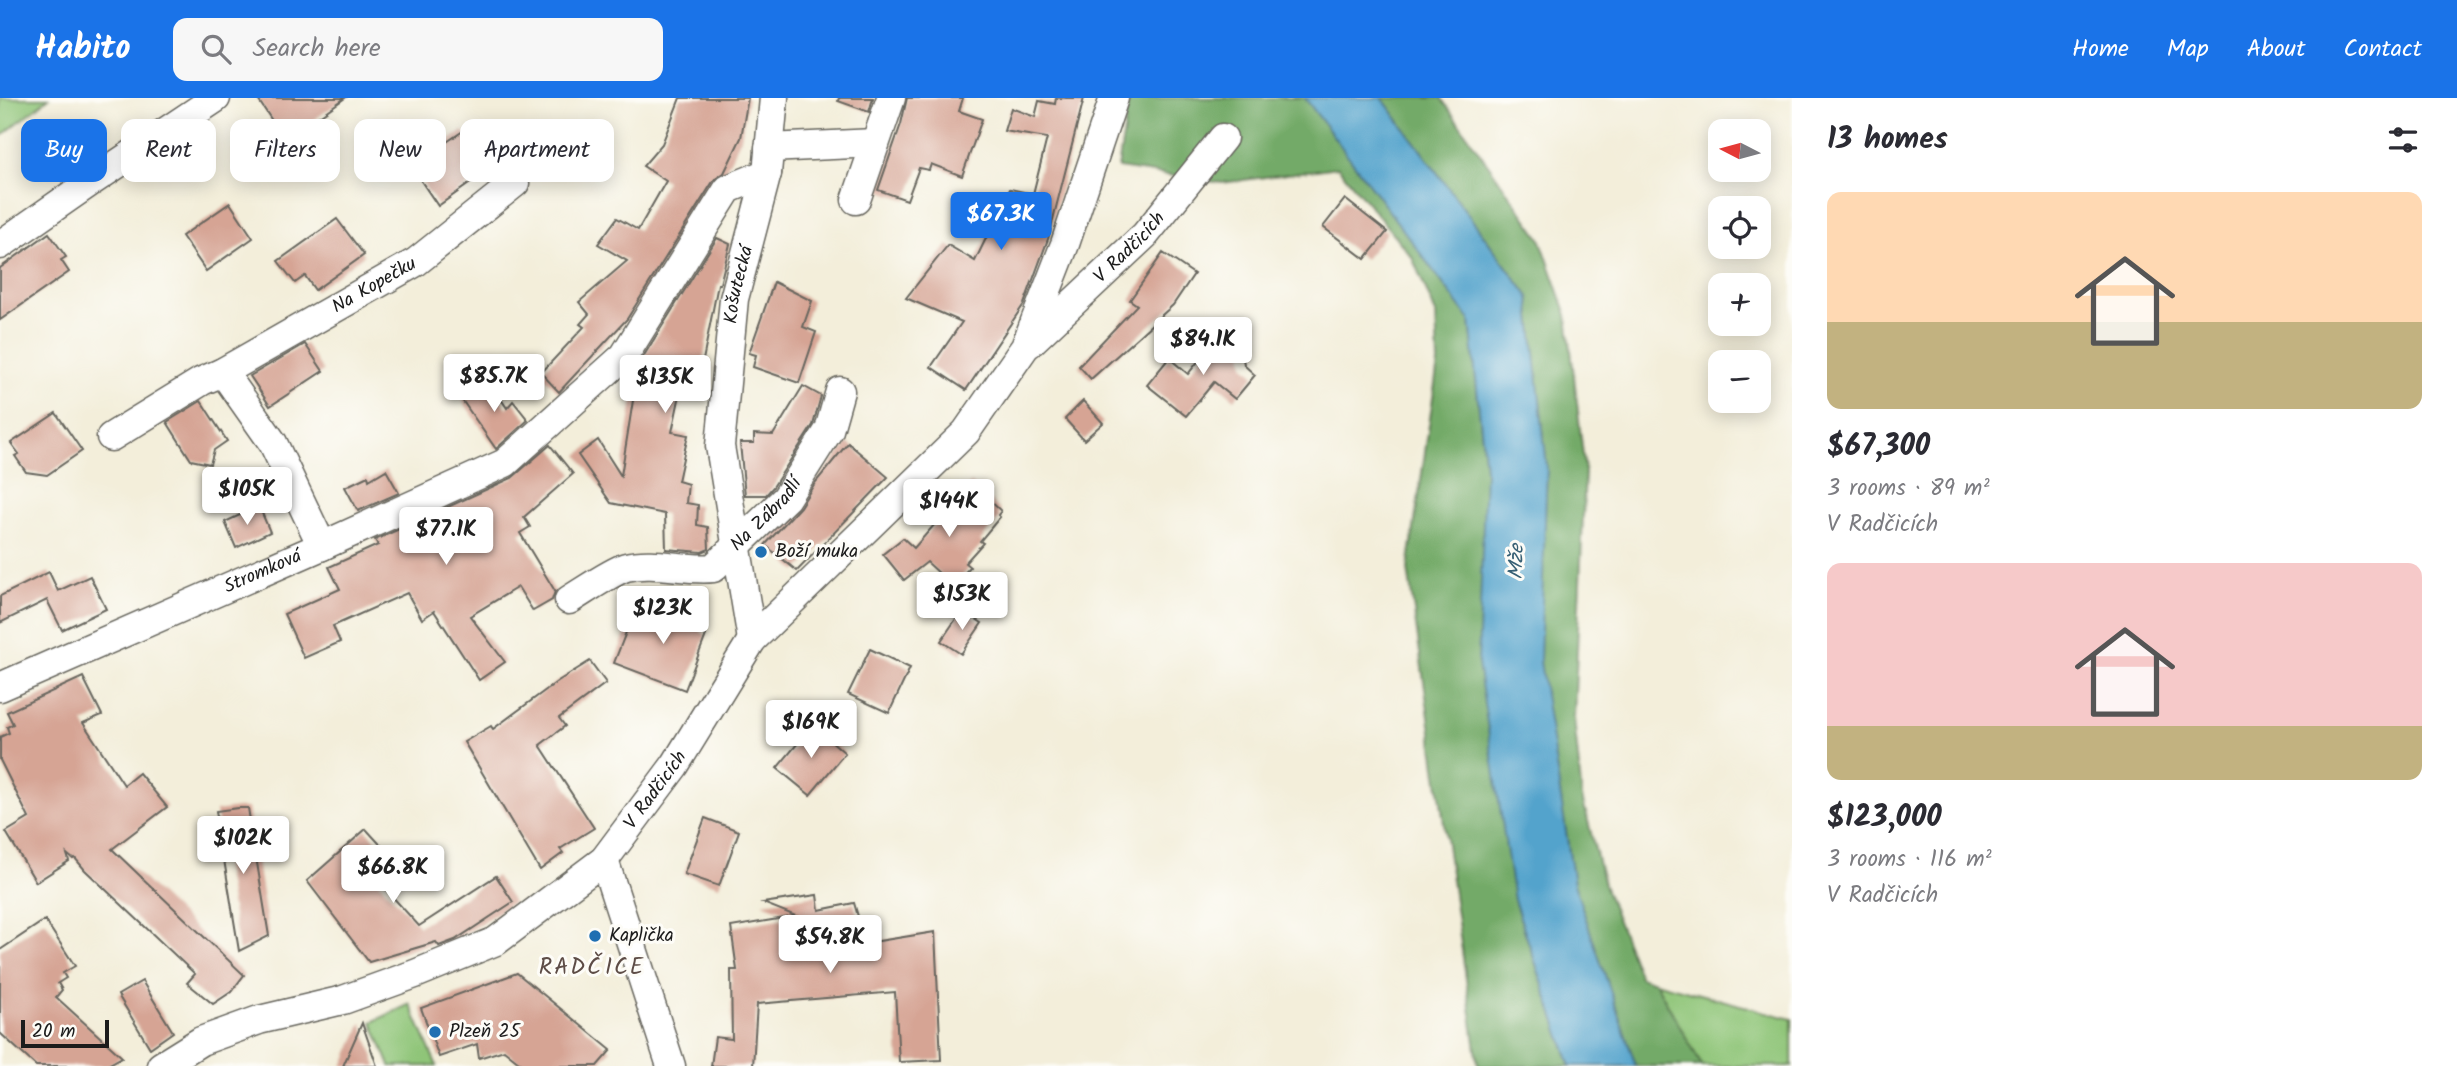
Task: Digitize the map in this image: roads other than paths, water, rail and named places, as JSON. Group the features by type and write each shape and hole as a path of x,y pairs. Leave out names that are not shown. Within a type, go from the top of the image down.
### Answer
{"street":[{"path":"0,245 216,98"},
{"name":"Košutecká","path":"752,640 720,446 734,299 768,160 774,98"},
{"path":"856,200 891,98"},
{"name":"V Radčicích","path":"1025,347 1065,244 1114,98"},
{"name":"V Radčicích","path":"161,1066 201,1041 259,1020 343,1000 496,941 604,860 675,765 752,640 966,432 1025,347 1145,235 1223,138"},
{"path":"768,160 875,143"},
{"name":"Stromková","path":"0,687 505,463 624,356 728,189 768,160"},
{"name":"Na Kopečku","path":"111,437 202,381 223,372 416,262 515,183"},
{"path":"223,372 273,443 322,546"},
{"name":"Na Zábradlí","path":"569,600 626,568 663,565 713,568 786,498 829,430 840,391"},
{"path":"604,860 671,1066"}],"water":[{"name":"Mže","path":"1305,98 1382,98 1529,297 1547,467 1540,661 1574,884 1636,1066 1571,1066 1514,900 1478,664 1485,469 1470,320"}],"place":[{"name":"Boží muka","path":"761,552"},
{"name":"Kaplička","path":"595,936"},
{"name":"Plzeň 25","path":"435,1032"}],"district":[{"name":"RADČICE","path":"592,968"}]}
